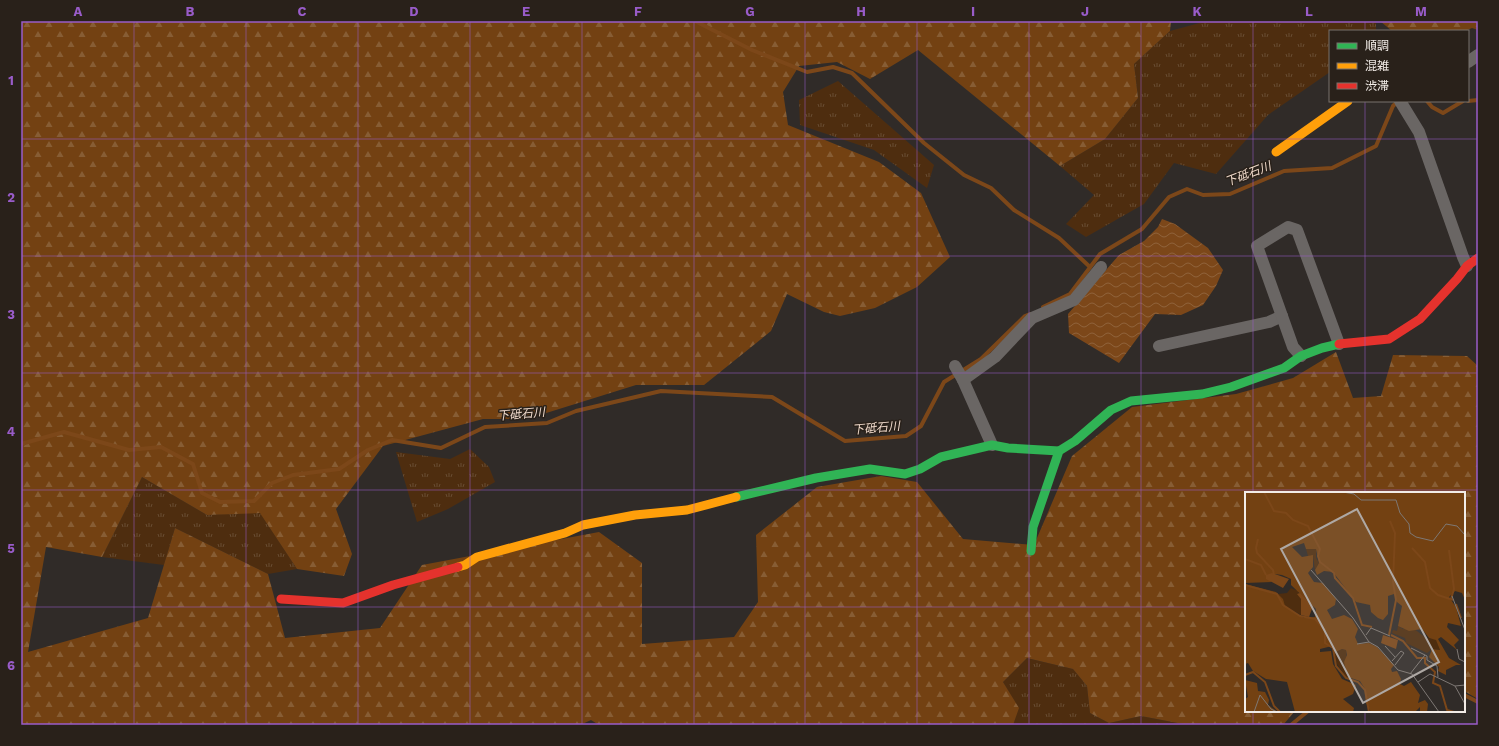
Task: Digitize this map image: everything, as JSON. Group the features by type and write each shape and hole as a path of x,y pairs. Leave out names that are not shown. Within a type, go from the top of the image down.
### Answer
{"street":[{"path":"1469,61 1478,55"},
{"path":"1276,152 1347,102"},
{"path":"1401,103 1419,132 1467,266"},
{"path":"1301,356 1294,347 1257,246 1288,227 1297,230 1339,344"},
{"path":"281,600 343,603 393,585 465,565 477,557 565,533 583,525 635,515 687,510 746,494 816,478 870,469 905,474 920,470 941,456 992,445 1008,448 1059,451 1076,441 1111,410 1132,401 1202,394 1284,368 1301,356 1322,348 1339,344 1389,339 1420,319 1467,266 1478,258"},
{"path":"963,380 995,357 1032,318 1074,300 1101,267"},
{"path":"1159,346 1269,322 1282,316"},
{"path":"955,366 963,380 992,445"},
{"path":"1031,551 1034,527 1059,451"}],"green space":[{"path":"21,21 1171,21 1170,31 1134,64 1138,98 1105,139 1060,166 918,50 870,79 837,62 799,66 783,92 788,125 879,162 921,193 950,257 917,287 875,308 840,316 824,312 787,294 771,331 704,385 636,385 527,419 483,419 383,446 336,509 352,554 344,576 297,569 260,513 207,515 142,477 102,557 46,547 28,652 148,618 175,528 268,574 285,638 380,628 422,565 599,532 642,563 642,644 734,637 758,602 756,535 817,487 881,476 917,482 963,539 1034,545 1072,456 1132,407 1236,394 1293,378 1336,352 1353,398 1381,396 1393,355 1467,356 1478,366 1478,699 1465,692 1465,492 1245,492 1245,712 1294,712 1283,725 1188,725 1141,716 1109,723 1090,713 1087,686 1073,669 1027,658 1003,682 1019,708 1013,725 599,725 591,720 580,725 21,725"},
{"path":"1207,21 1376,21 1376,30 1329,30 1329,73 1268,115 1216,174 1174,163 1144,204 1086,237 1066,224 1094,195 1060,166 1105,139 1138,98 1134,64 1170,31"},
{"path":"1380,21 1478,21 1478,30 1472,28 1467,30 1391,30"},
{"path":"838,81 934,165 927,188 874,150 800,125 799,100"},
{"path":"470,449 489,467 495,482 448,509 417,522 396,452 450,459"},
{"path":"142,477 207,515 260,512 297,569 268,574 175,528 164,565 102,557"},
{"path":"1027,658 1073,669 1087,686 1090,713 1109,723 1141,716 1188,725 1013,725 1018,708 1003,682"}],"water":[{"path":"1162,219 1175,224 1208,248 1223,270 1216,286 1203,305 1181,315 1155,314 1119,363 1069,333 1068,314 1119,255 1144,241 1158,227"}],"waterway":[{"path":"695,21 752,50 807,72 833,67 852,73 924,143 964,175 991,188 1014,210 1059,238 1090,267"},
{"name":"下砥石川","path":"1469,101 1478,100"},
{"name":"下砥石川","path":"1043,307 1070,294 1100,254 1142,229 1169,197 1187,189 1203,195 1230,194 1284,171 1332,168 1376,146 1393,106 1397,102"},
{"name":"下砥石川","path":"1428,102 1432,107 1443,113 1461,102"},
{"name":"下砥石川","path":"21,444 64,432 129,450 161,447 193,464 202,493 220,502 254,501 272,483 293,475 339,469 368,450 392,440 441,448 485,427 547,423 576,411 661,391 772,397 845,441 906,436 921,426 944,382 981,359 1025,316 1030,314"},
{"path":"1465,696 1478,702"},
{"path":"1291,725 1307,712"}],"traffic: fast":[{"path":"1031,551 1033,527 1059,451 1075,441 1111,410 1131,401 1202,394 1231,387 1284,368 1301,356 1322,348 1339,344"},
{"path":"736,497 816,478 870,469 905,474 920,469 941,457 992,445 1008,448 1059,451"}],"traffic: slow":[{"path":"1276,152 1347,102"},
{"path":"458,567 465,565 477,557 565,533 583,525 635,515 687,510 736,497"}],"traffic: jam":[{"path":"1339,344 1389,339 1420,319 1467,266 1478,258"},
{"path":"281,599 343,603 393,585 458,567"}]}
